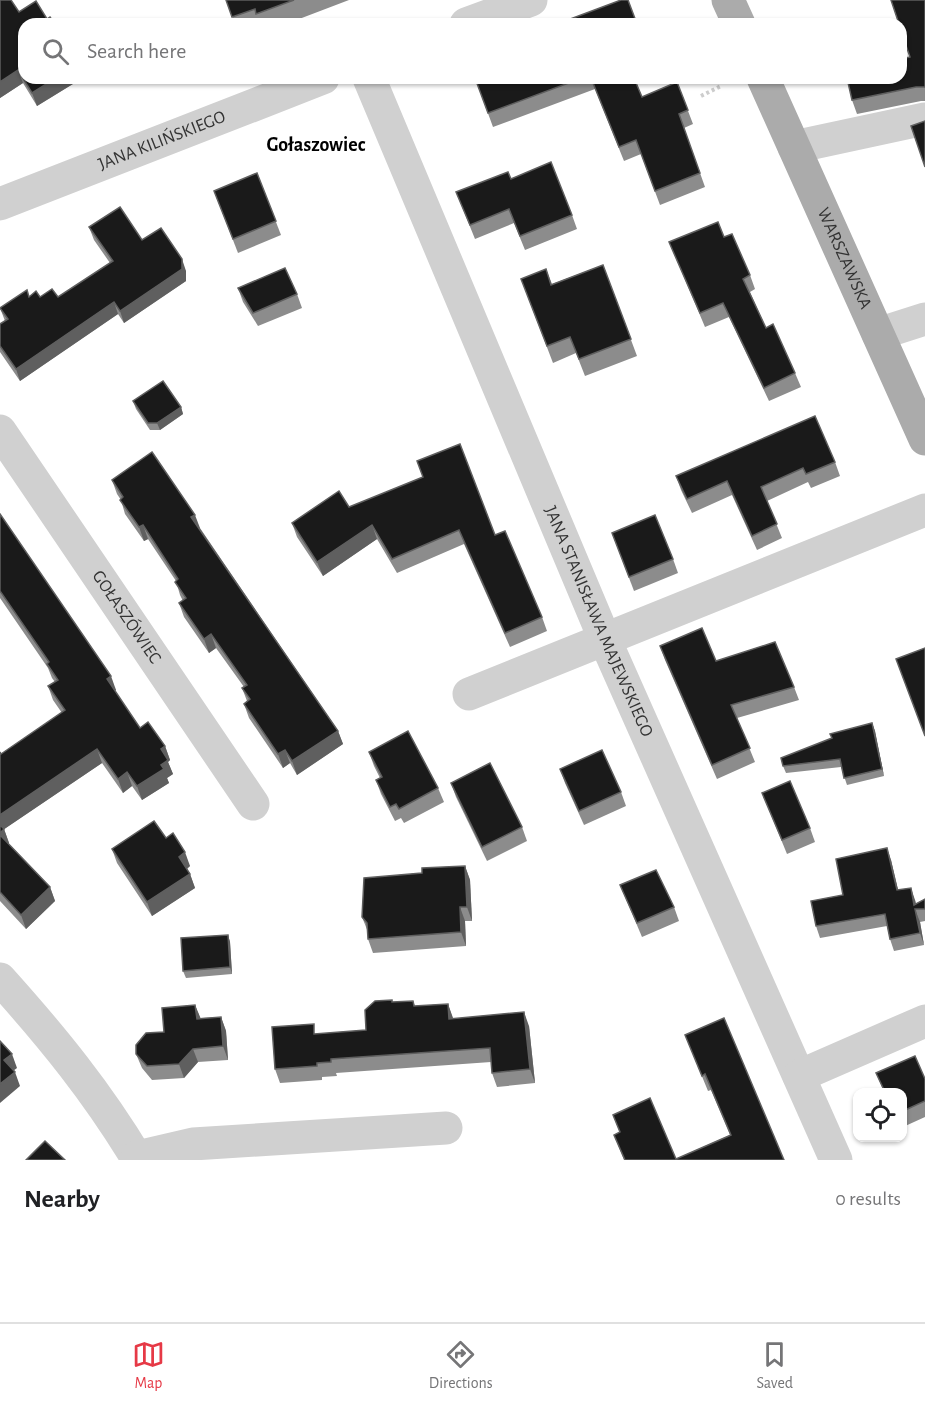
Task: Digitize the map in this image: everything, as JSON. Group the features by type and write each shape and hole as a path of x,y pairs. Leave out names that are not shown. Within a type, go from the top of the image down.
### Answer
{"main road":[{"path":"728,0 736,18"},
{"name":"WARSZAWSKA","path":"766,84 925,440"}],"street":[{"path":"482,18 531,0"},
{"name":"JANA KILIŃSKIEGO","path":"0,204 308,84"},
{"name":"JANA STANISŁAWA MAJEWSKIEGO","path":"372,84 605,640 836,1160"},
{"path":"794,147 925,119"},
{"path":"878,333 925,319"},
{"name":"GOŁASZÓWIEC","path":"0,431 253,804"},
{"path":"468,694 925,510"},
{"path":"0,979 55,1041 94,1090 137,1159 194,1144 446,1128"},
{"path":"799,1076 925,1021"}],"path":[{"path":"701,96 721,86"}],"building":[{"path":"0,0 11,0 19,12 36,1 46,18 18,18 18,70 0,82"},
{"path":"226,0 294,0 256,14 255,9 232,17"},
{"path":"621,0 628,0 635,18 573,18"},
{"path":"891,0 925,0 925,87 852,100 848,84 907,84 907,58 910,57 907,48 907,18 897,18"},
{"path":"27,84 46,84 32,93"},
{"path":"477,84 566,84 488,113"},
{"path":"593,84 637,84 642,97 672,84 678,84 688,110 679,114 700,173 655,191 636,140 619,147"},
{"path":"925,121 925,167 911,126"},
{"path":"551,162 572,215 520,236 509,209 470,225 456,192 508,172 511,179"},
{"path":"257,173 276,221 233,239 214,191"},
{"path":"120,207 142,240 161,228 182,259 182,269 120,311 114,302 16,369 0,346 0,324 8,319 0,308 27,290 29,297 36,291 40,297 52,289 58,297 113,261 89,227"},
{"path":"718,222 724,237 732,234 750,275 743,279 766,328 773,324 795,373 764,388 723,303 700,313 669,242"},
{"path":"603,265 631,339 579,359 570,337 547,346 521,279 546,269 551,285"},
{"path":"285,268 297,294 253,313 238,288"},
{"path":"163,381 181,407 157,423 148,423 133,401"},
{"path":"815,416 835,462 806,474 803,468 761,487 777,524 752,536 727,481 687,499 676,476"},
{"path":"460,444 495,535 505,531 542,617 505,633 459,530 392,559 372,525 317,562 292,523 339,491 349,507 423,477 417,461"},
{"path":"152,452 195,515 191,517 338,731 292,761 285,750 278,754 244,704 250,699 242,688 247,685 211,634 204,639 179,603 186,598 175,582 178,579 143,525 139,527 120,500 123,497 112,480"},
{"path":"0,514 111,676 107,679 140,728 148,722 165,746 161,749 168,760 161,765 164,769 137,786 127,772 118,779 97,749 0,815 0,752 1,754 65,710 48,686 58,680 47,664 49,662 0,591"},
{"path":"655,515 673,559 629,577 612,533"},
{"path":"702,628 716,661 775,642 794,687 731,705 750,748 712,765 660,646"},
{"path":"925,648 925,736 896,659"},
{"path":"872,723 882,769 844,778 840,759 783,766 781,758 832,738 830,734"},
{"path":"408,731 438,788 399,809 396,804 390,807 376,780 382,777 369,752"},
{"path":"602,750 621,792 579,811 560,769"},
{"path":"490,763 522,827 482,847 451,783"},
{"path":"790,781 810,828 782,840 762,793"},
{"path":"154,821 166,838 173,833 185,852 179,857 190,874 147,902 112,849"},
{"path":"0,835 50,887 21,915 0,892"},
{"path":"887,848 897,890 911,888 914,905 925,899 925,909 915,909 920,933 890,939 885,914 816,926 811,901 843,895 836,859"},
{"path":"465,866 467,907 460,907 461,932 368,939 367,923 362,917 364,878 422,873 422,868"},
{"path":"656,870 674,907 637,923 620,885"},
{"path":"228,935 230,967 183,971 181,938"},
{"path":"392,1000 392,1002 413,1001 414,1006 448,1004 449,1019 524,1012 530,1069 492,1073 490,1048 331,1059 331,1062 317,1063 317,1066 275,1069 272,1027 314,1024 314,1034 366,1030 365,1010 375,1001"},
{"path":"195,1005 197,1019 221,1017 223,1046 193,1049 179,1064 147,1066 136,1054 136,1045 146,1033 164,1032 162,1008"},
{"path":"724,1018 784,1160 625,1160 614,1135 620,1132 613,1115 650,1098 676,1159 731,1135 705,1074 702,1076 685,1035"},
{"path":"0,1041 12,1054 4,1060 15,1072 0,1084"},
{"path":"915,1056 925,1079 925,1101 907,1109 907,1088 883,1088 876,1073"},
{"path":"45,1141 65,1160 26,1160"}],"district":[{"name":"Gołaszowiec","path":"316,145"}]}
